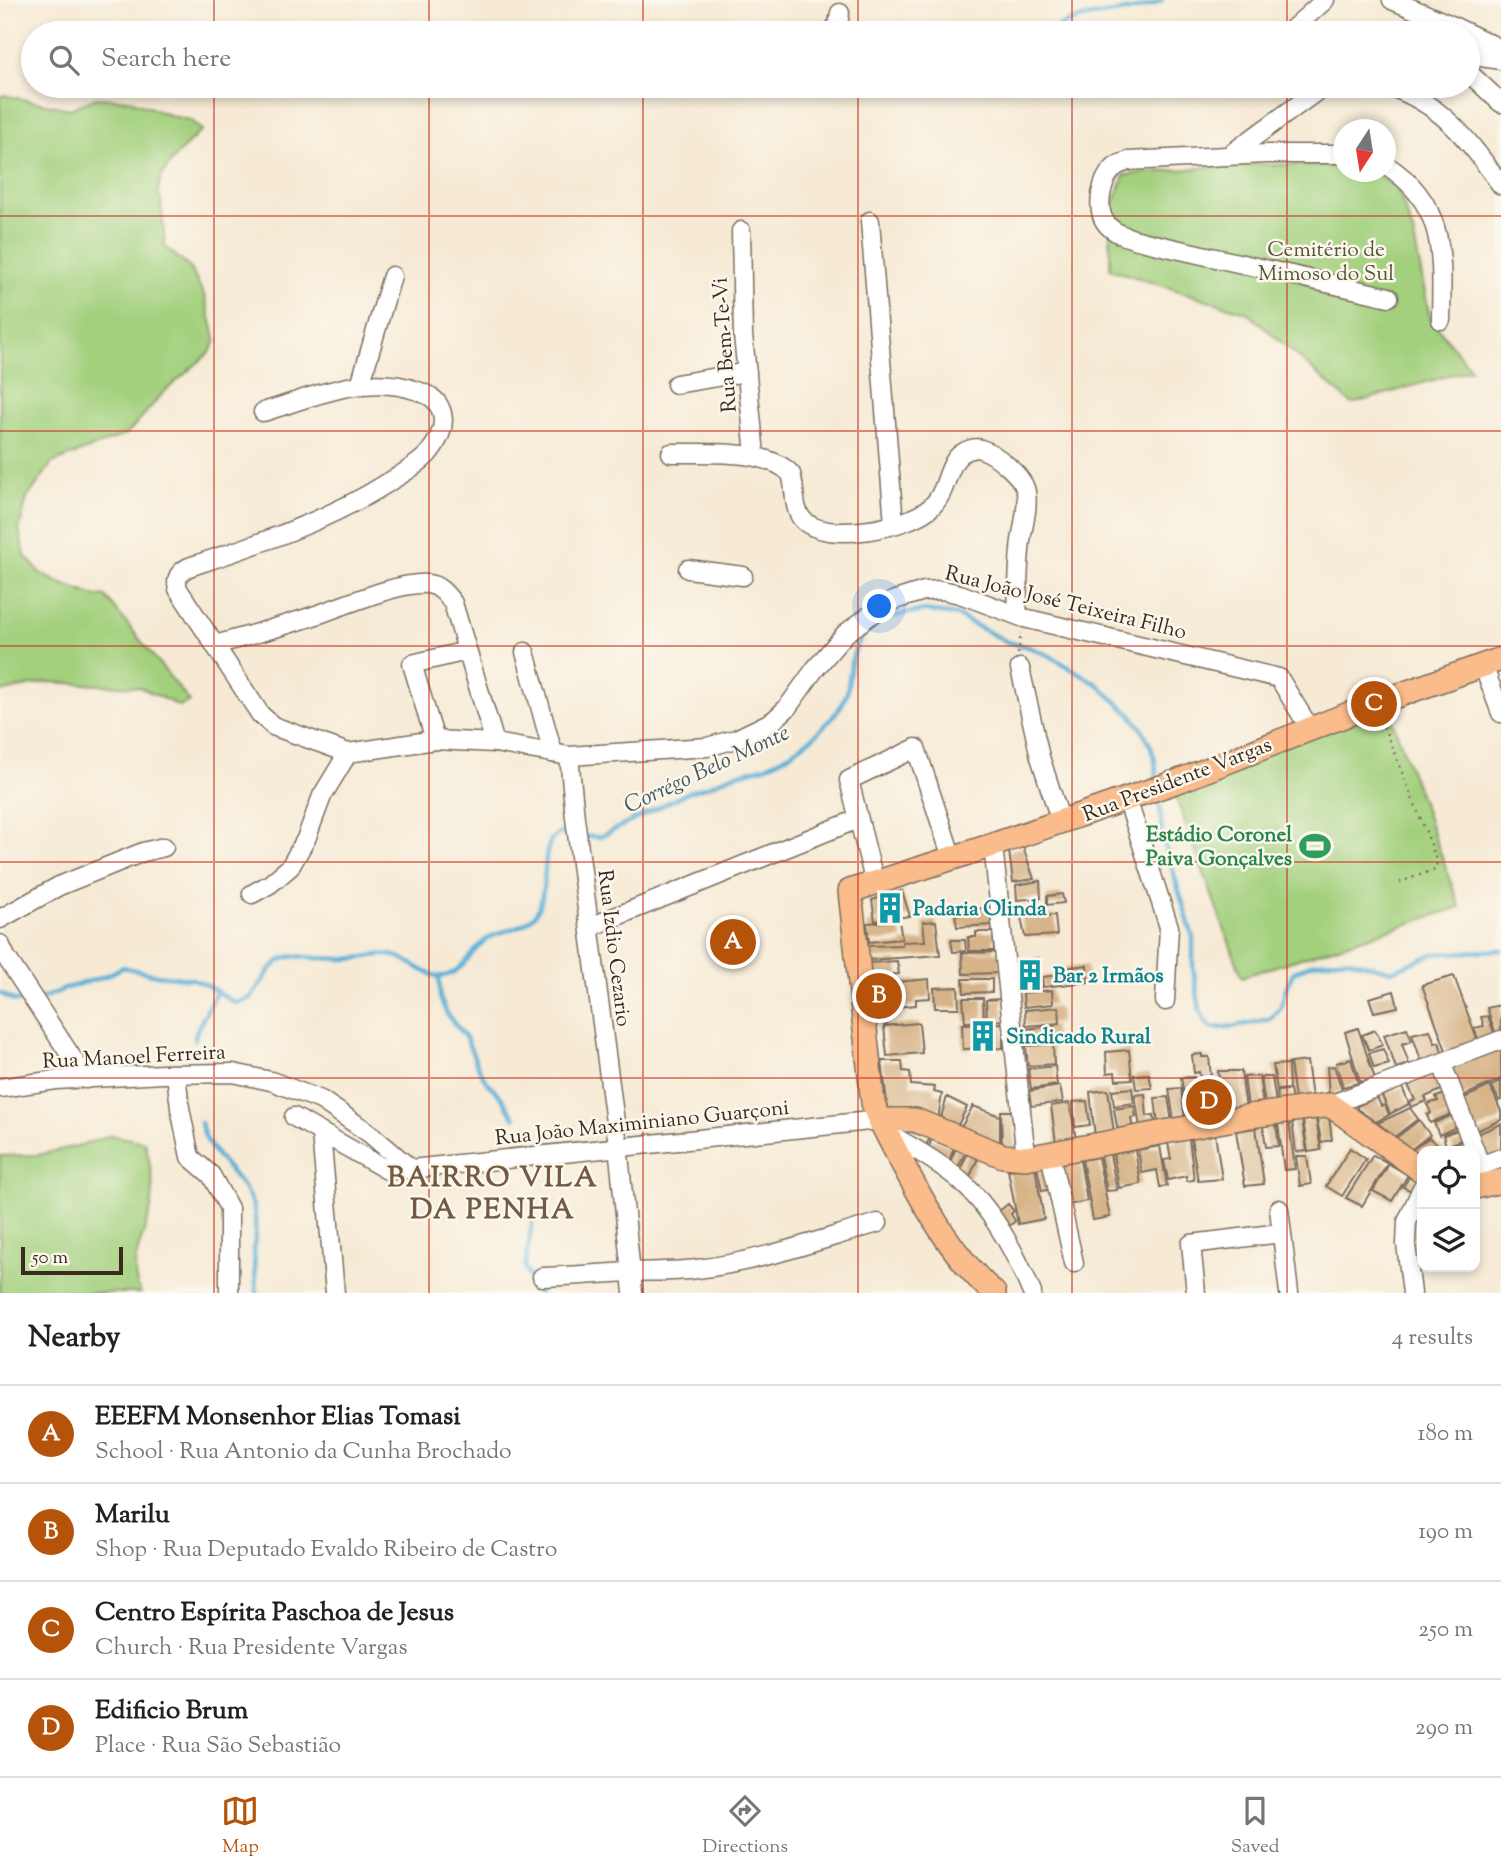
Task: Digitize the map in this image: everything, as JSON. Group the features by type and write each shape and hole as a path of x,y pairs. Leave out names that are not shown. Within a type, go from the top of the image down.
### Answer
{"main road":[{"name":"Rua Presidente Vargas","path":"883,1127 873,1103 850,891 1181,780 1374,704 1492,662"},
{"path":"994,1293 975,1277 946,1239 927,1210 883,1127 915,1120 1003,1156 1026,1158 1250,1116 1330,1105 1417,1167"},
{"path":"1480,1175 1501,1181"}],"street":[{"path":"1301,21 1325,0"},
{"path":"1392,0 1442,21"},
{"path":"839,21 840,13"},
{"path":"1480,39 1501,49"},
{"path":"1480,56 1501,60"},
{"path":"1480,83 1501,103"},
{"path":"1228,156 1308,98"},
{"path":"1416,98 1448,120 1472,146 1501,185"},
{"path":"1333,154 1266,154 1128,161 1114,167 1105,179 1101,212 1104,221 1112,229 1145,242 1389,297"},
{"path":"1396,172 1423,201 1436,227 1441,257 1441,320"},
{"path":"870,221 894,524"},
{"name":"Rua Bem-Te-Vi","path":"741,231 743,335 755,455"},
{"path":"263,412 360,385 392,276"},
{"path":"676,384 747,372"},
{"name":"Rua João José Teixeira Filho","path":"360,385 383,383 404,386 438,401 443,414 443,425 427,455 356,502 326,517 182,570 176,583 235,679 260,714 273,726 348,753 435,740 495,743 561,755 707,747 736,739 773,721 787,708 845,634 895,600 924,591 943,590 960,594 1019,624 1279,677 1310,729"},
{"path":"671,453 755,455 777,463 791,474 799,514 805,522 829,531 853,531 884,527 914,518 930,508 940,496 953,463 960,454 980,448 1000,460 1022,480 1026,491 1020,550 1019,624"},
{"path":"688,569 743,576"},
{"path":"215,645 382,592 417,584 431,584 443,591 453,603 495,743"},
{"path":"435,740 412,664 467,651"},
{"name":"Rua Izdio Cezario","path":"525,652 561,755 575,818 618,1146 633,1293"},
{"path":"1019,657 1040,757 1061,822"},
{"path":"1492,662 1501,713"},
{"path":"875,884 849,780 916,748 953,858"},
{"path":"252,894 270,884 290,867 306,839 322,796 348,753"},
{"path":"1126,799 1169,927 1165,1001"},
{"path":"590,927 858,819"},
{"path":"993,845 1026,1158"},
{"path":"0,919 59,886 143,852 164,847"},
{"path":"2,952 86,1079"},
{"path":"1330,1105 1501,1040"},
{"path":"1442,1064 1468,1146"},
{"name":"Rua Manoel Ferreira","path":"0,1087 56,1080 233,1073 271,1081 321,1100 369,1133 411,1169"},
{"path":"176,1074 190,1157 211,1175 229,1208 229,1293"},
{"name":"Rua João Maximiniano Guarçoni","path":"294,1117 387,1170 883,1127"},
{"path":"883,1127 947,1170 976,1198 1006,1237 1032,1293"},
{"path":"321,1133 335,1293"},
{"path":"1050,1154 1074,1263"},
{"path":"1480,1172 1501,1158"},
{"path":"1412,1293 1406,1244 1407,1222 1417,1199"},
{"path":"1279,1209 1289,1293"},
{"path":"542,1277 677,1271 733,1263 878,1223"},
{"path":"1196,1293 1191,1244 1281,1233"}],"path":[{"path":"1019,624 1019,657"},
{"path":"1374,704 1437,863 1434,870 1400,882"}],"green space":[{"path":"3,95 70,109 96,98 130,100 190,120 202,130 171,162 164,172 158,192 165,247 190,268 205,297 216,341 210,352 164,392 127,434 52,463 27,498 19,530 25,556 40,573 98,597 105,596 190,702 179,706 139,687 47,682 0,692 0,99"},
{"name":"Cemitério de Mimoso do Sul","path":"1242,164 1333,166 1333,182 1387,182 1398,190 1413,232 1430,318 1471,369 1352,404 1248,313 1110,269 1110,216 1124,175"},
{"name":"Estádio Coronel Paiva Gonçalves","path":"1389,711 1460,907 1242,977 1171,784"},
{"path":"110,1135 145,1142 150,1164 152,1202 135,1270 141,1293 0,1293 0,1156 38,1155"}],"building":[{"path":"1023,847 1034,879 1013,882 1009,851"},
{"path":"1040,881 1041,898 1017,900 1016,885"},
{"name":"Padaria Olinda","path":"902,891 910,916 875,921 872,900"},
{"path":"1062,894 1064,903 1047,905 1047,896"},
{"path":"990,906 992,925 957,927 955,915"},
{"path":"1055,915 1057,935 1025,937 1021,917"},
{"path":"899,921 902,939 869,942 867,923"},
{"path":"936,921 940,955 868,960 867,946 925,941 923,922"},
{"path":"976,932 993,932 994,951 969,951 968,937 976,937"},
{"path":"951,940 965,940 966,951 953,952"},
{"path":"999,952 1001,973 963,974 962,953"},
{"name":"Bar 2 Irmãos","path":"1038,958 1041,988 1023,990 1020,961"},
{"path":"897,961 899,974 871,976 869,963"},
{"path":"1087,965 1088,982 1043,987 1042,977 1058,975 1057,969"},
{"path":"1454,976 1478,1042 1447,1053 1422,985"},
{"path":"929,979 930,998 916,999 916,1005 877,1009 874,984"},
{"path":"963,979 992,979 992,992 964,993"},
{"path":"958,987 959,1008 935,1008 934,988"},
{"path":"1052,990 1053,1004 1024,1007 1023,993"},
{"path":"1394,991 1398,1007 1374,1012 1369,998"},
{"path":"963,998 983,998 984,1021 965,1022"},
{"path":"1002,999 1004,1020 987,1021 986,1000"},
{"path":"1501,1005 1501,1037 1497,1038 1487,1008"},
{"path":"1059,1007 1060,1023 1026,1026 1025,1010"},
{"path":"1488,1016 1495,1035 1479,1041 1474,1028 1484,1026 1481,1017"},
{"path":"919,1023 922,1053 887,1056 884,1026"},
{"name":"Sindicado Rural","path":"1003,1023 1003,1048 963,1049 962,1024"},
{"path":"1054,1026 1055,1042 1026,1044 1025,1029"},
{"path":"1358,1028 1375,1079 1360,1082 1345,1032"},
{"path":"1407,1028 1412,1041 1402,1044 1409,1064 1396,1068 1384,1035"},
{"path":"1375,1030 1383,1045 1369,1050 1362,1035"},
{"path":"1430,1030 1435,1043 1439,1042 1443,1055 1422,1063 1412,1034"},
{"path":"1053,1044 1054,1064 1028,1066 1026,1046"},
{"path":"1501,1046 1501,1079 1461,1097 1449,1070"},
{"path":"1383,1049 1389,1064 1374,1068 1369,1053"},
{"path":"1129,1050 1132,1079 1116,1080 1115,1072 1107,1073 1106,1052"},
{"path":"1202,1054 1202,1057 1209,1057 1211,1076 1200,1077 1199,1072 1194,1073 1192,1055"},
{"path":"1351,1059 1358,1083 1343,1087 1336,1063"},
{"path":"882,1061 902,1061 903,1071 910,1072 911,1085 935,1087 934,1092 942,1094 938,1119 888,1111"},
{"path":"1307,1061 1312,1097 1295,1099 1290,1063"},
{"path":"1288,1064 1289,1089 1277,1090 1273,1065"},
{"path":"1055,1066 1057,1085 1031,1089 1028,1069"},
{"path":"1334,1066 1342,1090 1329,1095 1327,1067"},
{"path":"1218,1071 1241,1071 1246,1108 1223,1111"},
{"path":"1439,1073 1444,1089 1425,1097 1427,1101 1411,1107 1409,1102 1415,1100 1408,1085"},
{"path":"1149,1074 1152,1088 1136,1089 1134,1075"},
{"path":"1259,1076 1263,1105 1248,1107 1244,1077"},
{"path":"1194,1077 1200,1117 1188,1119 1181,1078"},
{"path":"1261,1077 1272,1077 1276,1103 1265,1105"},
{"path":"1217,1081 1220,1113 1202,1116 1198,1090 1203,1090 1203,1082"},
{"path":"1501,1081 1501,1100 1499,1101 1492,1086"},
{"path":"1060,1086 1063,1102 1031,1106 1029,1091"},
{"path":"1490,1086 1501,1111 1501,1120 1476,1131 1462,1099"},
{"path":"1402,1087 1409,1104 1390,1114 1382,1096"},
{"path":"1132,1088 1134,1103 1114,1106 1112,1090"},
{"path":"1181,1088 1185,1120 1174,1121 1169,1089"},
{"path":"1108,1090 1114,1133 1095,1137 1090,1092"},
{"path":"1290,1090 1292,1100 1278,1102 1277,1091"},
{"path":"1448,1093 1456,1112 1430,1123 1427,1115 1431,1113 1427,1104 1438,1101 1436,1097"},
{"path":"1145,1094 1147,1116 1154,1115 1155,1125 1140,1128 1135,1095"},
{"path":"947,1097 967,1107 957,1127 940,1120"},
{"path":"1168,1097 1172,1122 1158,1125 1155,1098"},
{"path":"1377,1097 1381,1106 1385,1105 1389,1115 1376,1122 1357,1109 1357,1106"},
{"path":"1087,1101 1090,1125 1075,1127 1073,1102"},
{"path":"1070,1103 1076,1140 1056,1143 1051,1106"},
{"path":"973,1106 1000,1116 1000,1148 959,1131"},
{"path":"1134,1106 1136,1117 1131,1118 1133,1130 1118,1132 1114,1109"},
{"path":"1410,1108 1418,1119 1394,1137 1378,1123"},
{"path":"1001,1111 1014,1111 1015,1147 1002,1146"},
{"path":"1457,1113 1461,1125 1439,1135 1434,1123"},
{"path":"1329,1117 1332,1140 1321,1142 1317,1119"},
{"path":"1316,1119 1321,1150 1308,1152 1303,1121"},
{"path":"1302,1120 1307,1151 1296,1152 1292,1122"},
{"path":"1419,1120 1430,1135 1408,1152 1396,1138"},
{"path":"1289,1122 1295,1169 1284,1170 1278,1124"},
{"path":"1276,1124 1279,1146 1266,1147 1263,1126"},
{"path":"1501,1124 1501,1156 1489,1161 1477,1134"},
{"path":"1256,1128 1264,1184 1245,1186 1236,1131"},
{"path":"1463,1128 1466,1138 1446,1146 1443,1135"},
{"path":"905,1130 930,1138 923,1151 903,1135"},
{"path":"1215,1134 1222,1179 1198,1181 1191,1138"},
{"path":"1189,1138 1194,1180 1187,1181 1186,1176 1168,1180 1164,1160 1171,1159 1168,1143"},
{"path":"1429,1138 1439,1146 1418,1146"},
{"path":"932,1139 954,1148 947,1166 926,1153"},
{"path":"1467,1140 1470,1146 1452,1146"},
{"path":"1160,1146 1167,1186 1160,1187 1157,1170 1142,1173 1138,1150"},
{"path":"1417,1146 1417,1159 1409,1152"},
{"path":"956,1148 965,1153 956,1172 947,1168"},
{"path":"1350,1148 1366,1159 1342,1196 1326,1186"},
{"path":"1135,1150 1141,1184 1119,1188 1113,1154"},
{"path":"967,1154 978,1158 969,1179 958,1174"},
{"path":"1110,1154 1117,1190 1107,1191 1100,1156"},
{"path":"1373,1155 1388,1163 1362,1206 1346,1198"},
{"path":"1296,1156 1307,1156 1311,1184 1300,1186"},
{"path":"1098,1157 1110,1217 1093,1220 1082,1160"},
{"path":"1080,1159 1087,1201 1068,1205 1059,1164"},
{"path":"1389,1164 1408,1175 1392,1201 1373,1191"},
{"path":"1051,1165 1057,1188 1042,1191 1037,1167"},
{"path":"1035,1167 1044,1219 1018,1224 1008,1170"},
{"path":"1410,1176 1417,1180 1414,1192 1403,1187"},
{"path":"1008,1204 1014,1211 1011,1214 1015,1221 1006,1229 993,1216"}],"waterway":[{"path":"1072,21 1134,10 1162,0"},
{"name":"Corrégo Belo Monte","path":"583,836 600,837 689,792 733,775 764,767 785,757 812,738 841,706 847,693 855,650 868,630 884,619 925,611 956,615 1007,642 1050,656 1097,684 1132,716 1142,729 1151,747 1157,781"},
{"name":"Corrégo Belo Monte","path":"1159,794 1162,835 1193,937 1193,968 1200,1010 1205,1021 1214,1028 1270,1019 1281,1007 1293,973 1313,963 1346,959 1392,971 1433,954 1501,950"},
{"name":"Corrégo Belo Monte","path":"40,999 106,976 123,967 192,979 235,1003 249,999 277,963 294,956 347,959 393,955 429,974 448,975 459,968 487,939 530,920 539,907 549,845 553,838 561,833 574,836"},
{"path":"439,976 440,998 447,1014 466,1038 486,1081 515,1118"},
{"path":"195,1039 217,991"},
{"name":"Corrégo Belo Monte","path":"0,993 15,1001 28,1001"},
{"path":"201,1123 210,1146 241,1185 253,1206 257,1293"},
{"path":"534,1211 525,1267 539,1293"}],"place":[{"name":"Centro Espírita Paschoa de Jesus","path":"1374,704"},
{"name":"Estádio Coronel Paiva Gonçalves","path":"1315,846"},
{"name":"Padaria Olinda","path":"890,908"},
{"name":"EEEFM Monsenhor Elias Tomasi","path":"733,942"},
{"name":"Bar 2 Irmãos","path":"1030,975"},
{"name":"Marilu","path":"879,996"},
{"name":"Sindicado Rural","path":"983,1036"},
{"name":"Edificio Brum","path":"1209,1102"}],"district":[{"name":"BAIRRO VILA DA PENHA","path":"493,1192"}]}
